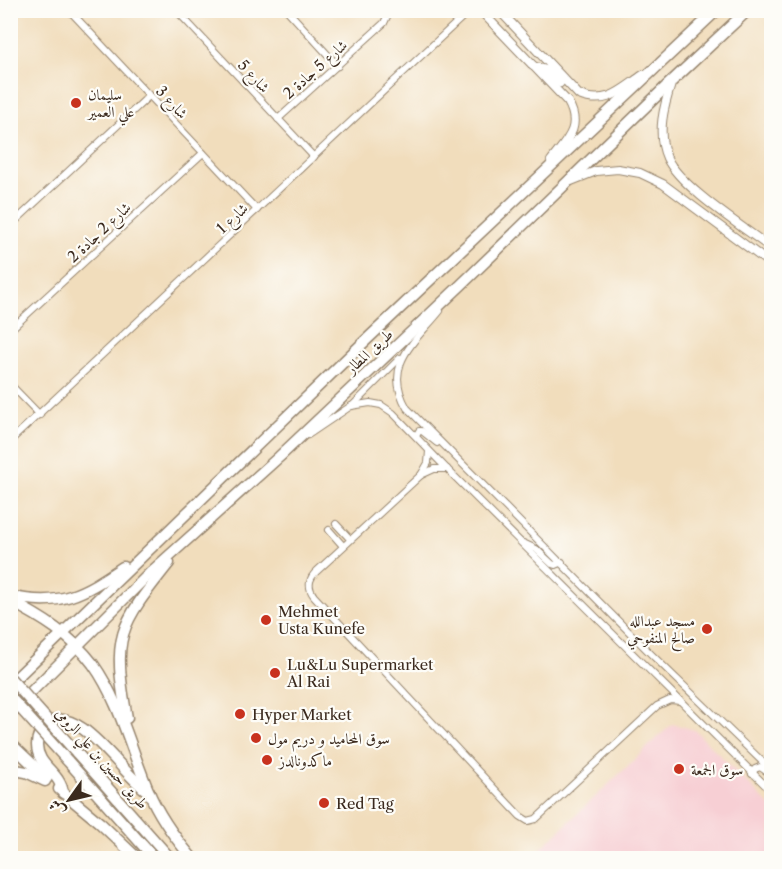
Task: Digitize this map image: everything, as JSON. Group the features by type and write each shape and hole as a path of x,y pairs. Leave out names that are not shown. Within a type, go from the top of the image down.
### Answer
{"highway":[{"name":"طريق المطار","path":"10,684 363,343 717,10"},
{"name":"طريق المطار","path":"10,713 150,573 279,457 748,10"},
{"path":"131,746 119,672 122,636 130,615 186,542"},
{"path":"10,598 48,601 69,598 98,584 150,548"},
{"path":"10,598 36,613 76,646 92,663 117,706 149,793 192,858"},
{"name":"طريق حسين بن علي الرومي","path":"10,678 170,858"},
{"name":"طريق حسين بن علي الرومي","path":"10,697 154,858"},
{"path":"63,793 60,782 41,760 37,745 38,736 43,728 50,723 63,720 73,722 89,733 134,782 149,793"},
{"path":"10,743 136,858"},
{"path":"10,769 34,775 63,793"}],"street":[{"name":"شارع 3","path":"69,10 258,210"},
{"name":"شارع 5","path":"176,10 314,157"},
{"path":"287,10 338,66"},
{"name":"شارع 5 جادة 2","path":"278,119 384,23 390,10"},
{"name":"شارع 1","path":"10,441 470,10"},
{"path":"480,10 568,102 574,118 572,133 536,182"},
{"path":"499,10 579,95 590,99 614,95 668,57"},
{"path":"533,66 546,70 565,88 573,89"},
{"path":"672,81 663,108 661,133 667,158 680,178 771,249"},
{"path":"10,226 149,96"},
{"name":"شارع 2 جادة 2","path":"10,330 203,153"},
{"path":"567,183 596,171 618,169 640,174 663,184 771,266"},
{"path":"719,226 719,221 723,218 730,218"},
{"path":"279,457 351,406 407,351 461,285"},
{"path":"407,351 400,363 397,375 399,394 407,408 771,773"},
{"path":"10,384 40,415"},
{"path":"351,406 370,403 381,405 393,413 429,452 771,792"},
{"path":"416,436 419,431 422,431 450,451"},
{"path":"421,475 428,463 429,452"},
{"path":"447,469 434,469 421,475 350,539 313,574 310,581 312,592 525,820 534,821 542,815 657,706 665,701 681,701"},
{"path":"336,524 350,539"},
{"path":"329,530 343,546"},
{"path":"519,542 536,549 552,564 562,562"},
{"path":"752,774 760,767 771,773"}],"shaded area":[{"name":"سوق الجمعة","path":"672,724 695,730 771,807 771,858 531,858"}],"place":[{"name":"سليمان علي العمير","path":"76,103"},
{"name":"Mehmet Usta Kunefe","path":"266,620"},
{"name":"مسجد عبدالله صالح المنفوحي","path":"707,629"},
{"name":"Lu&Lu Supermarket Al Rai","path":"275,673"},
{"name":"Hyper Market","path":"240,714"},
{"name":"سوق المحاميد و دريم مول","path":"256,738"},
{"name":"ماكدونالدز","path":"267,760"},
{"name":"سوق الجمعة","path":"679,769"},
{"name":"Red Tag","path":"324,803"}]}
